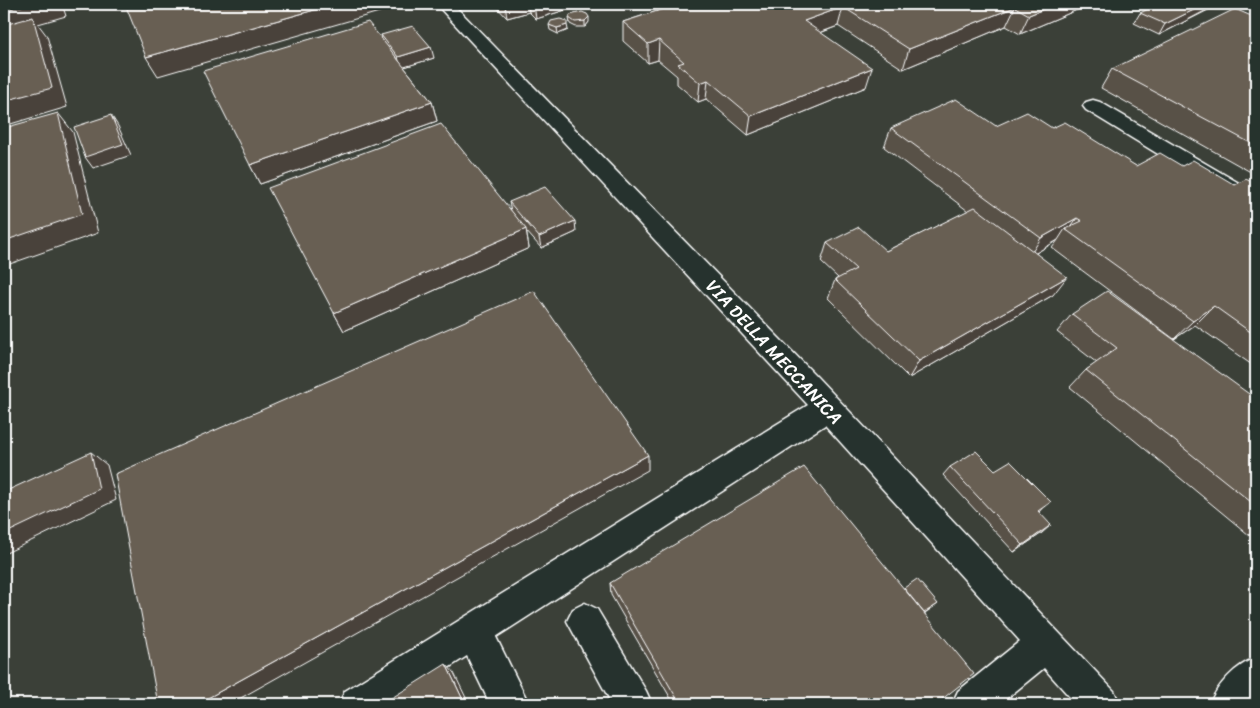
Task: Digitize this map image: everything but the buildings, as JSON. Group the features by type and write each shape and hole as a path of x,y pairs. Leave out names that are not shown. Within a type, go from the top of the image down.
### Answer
{"street":[{"name":"VIA DELLA MECCANICA","path":"444,4 828,408 1099,704"},
{"path":"1093,106 1256,203"},
{"path":"358,704 828,408"},
{"path":"585,622 634,704"},
{"path":"474,631 510,704"},
{"path":"971,704 1045,644"},
{"path":"1229,704 1256,676"}],"shaded area":[{"path":"4,4 1256,4 1256,704 4,704"}]}
